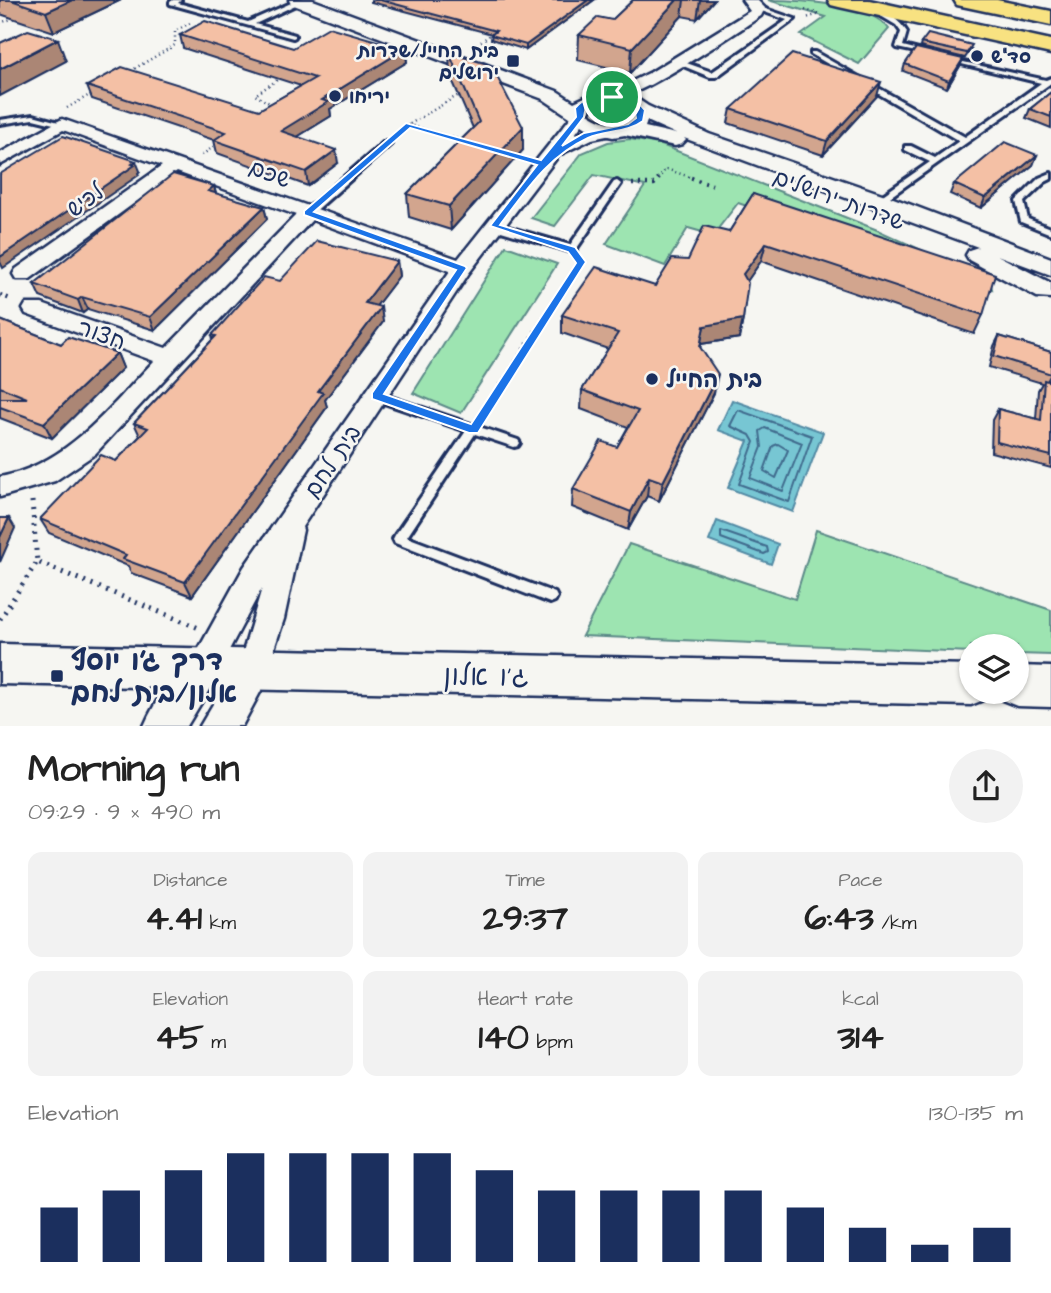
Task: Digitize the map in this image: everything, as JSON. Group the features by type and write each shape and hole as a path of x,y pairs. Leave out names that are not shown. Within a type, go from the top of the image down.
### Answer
{"highway":[{"path":"838,0 1051,47"},
{"path":"965,0 1051,18"}],"main road":[{"name":"ג'ו אלון","path":"0,664 252,672 614,676 959,685"},
{"path":"1029,686 1051,687"}],"street":[{"path":"327,0 576,91 608,97"},
{"path":"299,1 550,95 579,115 583,104 608,97 673,65 755,13 754,4"},
{"path":"619,129 637,123 642,115 639,108 673,65"},
{"name":"שדרות ירושלים","path":"608,97 626,100 702,138 880,201 1050,281"},
{"name":"שדרות ירושלים","path":"579,115 590,125 656,134 686,144 913,227 987,260 1050,281"},
{"name":"בית לחם","path":"202,670 232,613 292,520 462,268 579,115"},
{"path":"0,160 54,122"},
{"name":"שכם","path":"54,122 462,268"},
{"name":"בית לחם","path":"543,163 572,142 587,135 619,129"},
{"name":"לכיש","path":"23,274 179,167"},
{"path":"0,487 31,482 57,469 86,447 308,213"},
{"name":"חצור","path":"34,309 170,358"},
{"name":"בית לחם","path":"220,726 252,672 269,619 292,520"},
{"path":"164,726 202,670"}],"lane":[{"path":"178,0 172,3 293,36"},
{"path":"838,0 877,11 898,24 904,32 899,47 1049,81"},
{"path":"250,24 299,1"},
{"path":"673,65 713,75 792,19 754,4"},
{"path":"813,52 964,140"},
{"path":"880,201 1049,81"},
{"path":"0,122 33,117 54,122"},
{"path":"308,213 387,144"},
{"path":"908,148 935,161"},
{"path":"1051,176 1042,180 1020,201 1024,220 1051,231"},
{"path":"494,226 572,250 617,184"},
{"path":"376,396 514,443"},
{"path":"473,429 400,539 550,597"}],"path":[{"path":"117,79 175,45 175,31 210,13"},
{"path":"0,23 21,15"},
{"path":"467,51 498,29"},
{"path":"387,144 409,125 494,73"},
{"path":"260,112 271,104 255,95 286,74"},
{"path":"54,122 93,93"},
{"path":"409,125 476,144"},
{"path":"179,167 227,136"},
{"path":"617,184 654,184 666,169 712,186"},
{"path":"473,429 581,262 572,250"},
{"path":"0,619 37,562 31,482"},
{"path":"37,562 201,629"}],"green space":[{"path":"768,0 814,2 850,8 880,20 889,29 859,64 801,35 826,17"},
{"path":"630,139 659,144 875,229 990,281 992,289 738,203 713,235 688,228 665,266 606,244 645,186 594,175 555,226 531,218 582,153 608,142"},
{"path":"506,246 557,264 461,413 413,393"},
{"path":"816,530 1051,610 1051,655 1029,654 1029,634 959,634 959,652 582,636 629,544 795,599"}],"water":[{"path":"732,400 823,432 793,512 728,488 748,441 718,430"},
{"path":"717,521 778,544 771,564 709,541"}],"building":[{"path":"11,0 72,0 46,12"},
{"path":"380,0 588,0 526,45 491,35 496,31"},
{"path":"633,0 677,0 632,48 579,35 598,17 612,20"},
{"path":"205,21 293,48 329,27 405,49 322,100 328,102 281,131 336,150 306,172 214,140 226,132 87,86 122,67 259,110 315,78 180,35"},
{"path":"28,30 58,39 0,69 0,43"},
{"path":"928,34 972,45 967,53 921,43"},
{"path":"916,48 963,59 949,81 905,64"},
{"path":"449,53 491,65 523,127 449,206 407,194 479,122"},
{"path":"792,54 881,82 827,141 731,109"},
{"path":"1051,92 1051,117 1030,109"},
{"path":"63,136 136,161 132,164 135,165 0,257 0,174"},
{"path":"1005,142 1037,155 985,198 954,184"},
{"path":"173,174 214,186 208,191 264,207 150,317 82,297 78,300 34,284"},
{"name":"בית החייל","path":"753,194 995,274 983,315 766,243 743,274 748,283 743,319 704,326 700,347 718,374 663,482 649,477 631,512 573,489 601,441 617,447 638,411 582,390 618,333 562,315 596,267 655,286 672,259 688,260 704,226 729,232"},
{"path":"317,241 397,261 365,303 381,307 318,391 323,393 185,582 123,559 126,555 40,519 101,455 116,461 148,428 134,423 216,336 212,335 264,277 280,281"},
{"path":"0,320 61,344 68,337 117,353 44,423 0,407 0,398 27,398 0,387"},
{"path":"999,336 1051,352 1051,374 994,356"},
{"path":"1044,380 1051,382 1051,456 997,442 998,409 1041,420"},
{"path":"0,518 9,518 0,537"}],"place":[{"name":"סד\"ש","path":"977,56"},
{"name":"בית החייל/שדרות ירושלים","path":"513,61"},
{"name":"יריחו","path":"335,96"},
{"name":"בית החייל","path":"652,379"},
{"name":"דרך ג׳ו יוסף אלון/בית לחם","path":"57,676"}],"route":[{"path":"612,97 596,98 583,104 579,108 580,117 543,163 409,125 308,213 462,268 376,396 473,429 581,262 572,250 494,226 543,163 557,152 587,135 637,123 642,115 641,110 632,102 612,97"}]}
